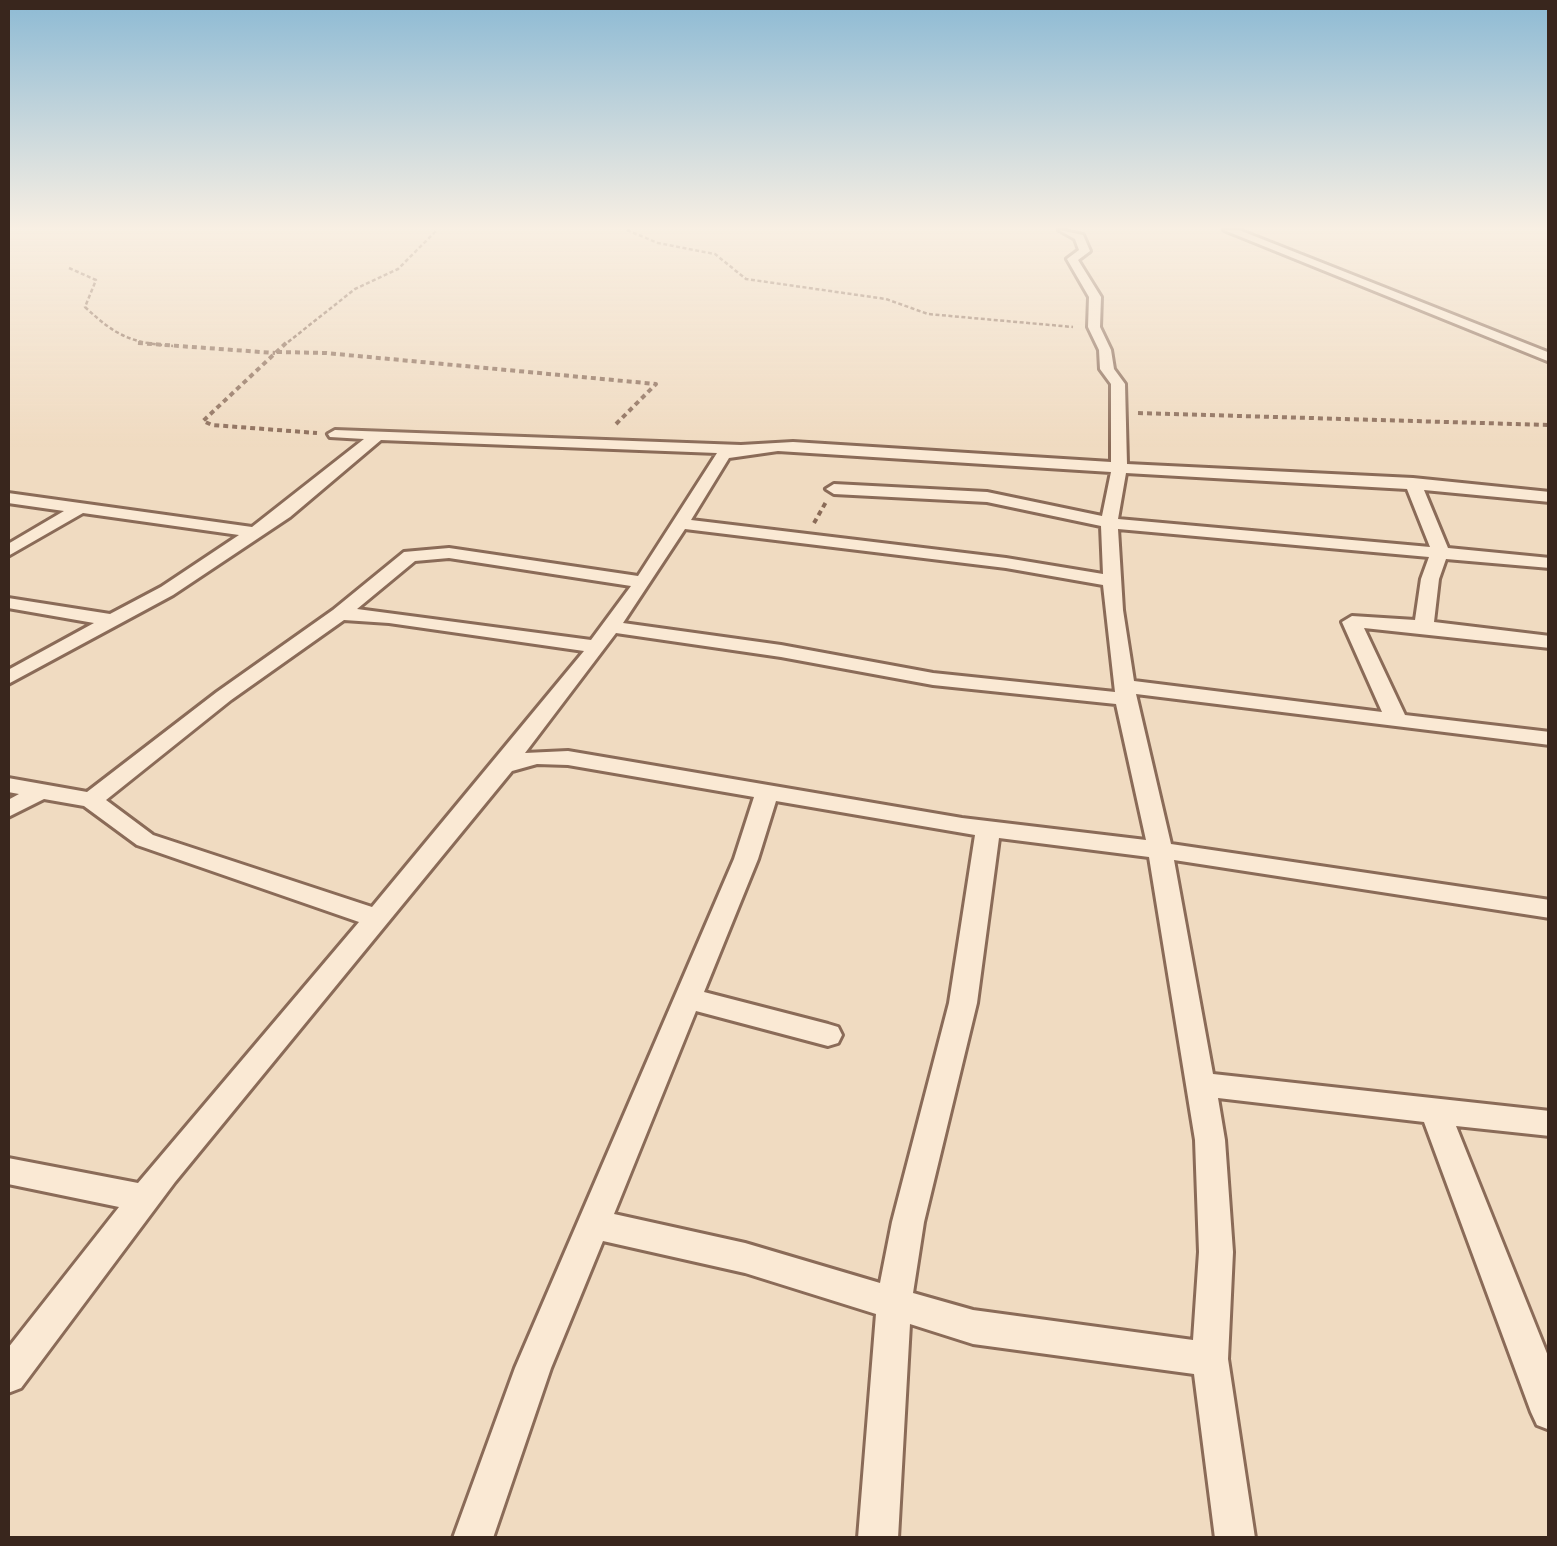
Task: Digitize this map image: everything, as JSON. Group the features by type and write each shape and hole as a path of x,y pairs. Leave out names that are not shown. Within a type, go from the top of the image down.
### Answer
{"street":[{"path":"1095,302 1096,330 1105,350 1107,369 1118,384 1119,468 1109,523 1126,693 1160,850 1210,1140 1216,1211 1210,1360 1236,1538"},
{"path":"1410,302 1550,358"},
{"path":"335,434 939,453 1119,468 1412,484 1550,498"},
{"path":"8,678 115,621 284,513 377,436"},
{"path":"8,1376 144,1198 504,766 605,637 717,460 741,449"},
{"path":"1412,484 1440,551 1430,579 1424,626"},
{"path":"834,489 987,497 1109,523 1550,563"},
{"path":"8,498 254,532"},
{"path":"8,552 82,507"},
{"path":"677,523 1112,581"},
{"path":"91,800 238,686 340,614 394,568 422,552 643,582"},
{"path":"8,602 115,621"},
{"path":"340,614 389,617 492,635 605,637 780,651 932,679 1126,693 1550,739"},
{"path":"1397,720 1366,661 1352,622 1424,626 1550,642"},
{"path":"504,766 548,756 988,828 1550,909"},
{"path":"8,785 91,800 145,840 376,918"},
{"path":"8,810 39,792"},
{"path":"473,1538 533,1368 746,859 767,792"},
{"path":"878,1538 894,1303 908,1222 963,1004 988,828"},
{"path":"687,998 828,1035"},
{"path":"1200,1084 1550,1124"},
{"path":"1436,1110 1550,1412"},
{"path":"8,1171 144,1198"},
{"path":"593,1224 746,1258 973,1327 1210,1360"}],"path":[{"path":"87,302 85,307 109,330 136,343 598,376 656,384 611,431 608,442"},
{"path":"335,434 212,425 202,421 276,352 339,302"},
{"path":"892,302 922,313 1096,330"},
{"path":"1118,412 1550,425"}]}
